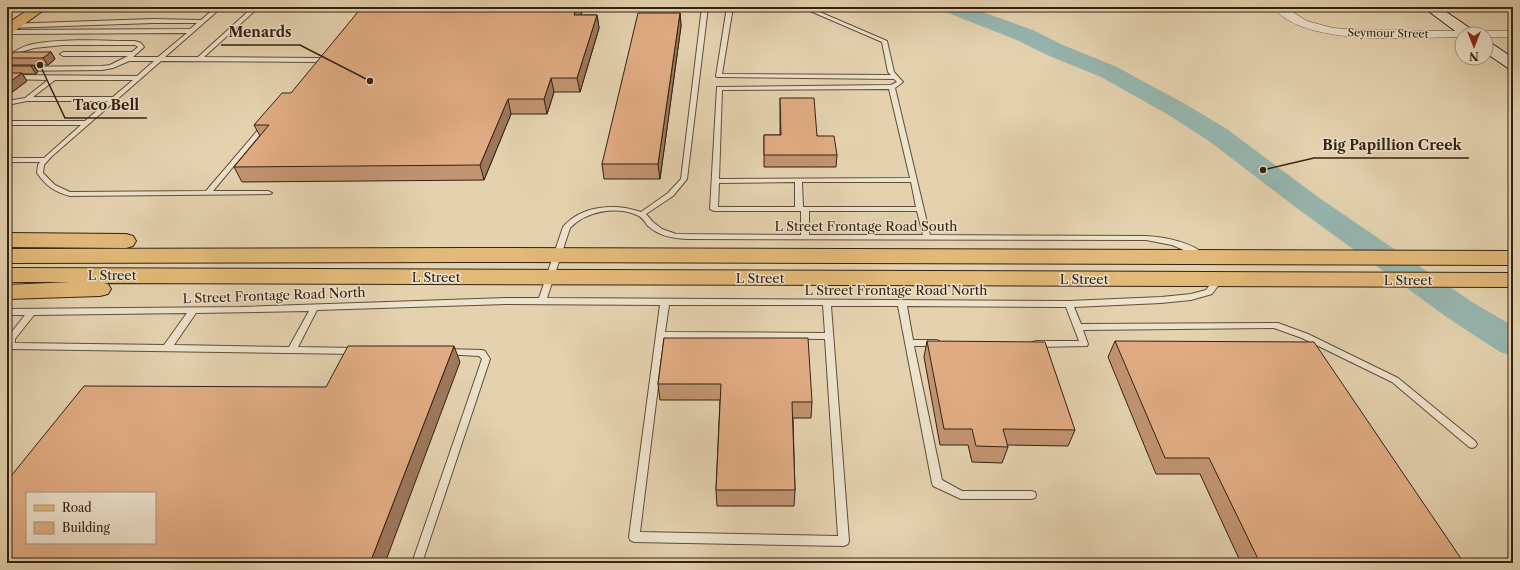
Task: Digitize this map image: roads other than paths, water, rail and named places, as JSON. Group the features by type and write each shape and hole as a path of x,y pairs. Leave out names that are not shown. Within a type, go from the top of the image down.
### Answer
{"main road":[{"path":"8,25 18,7"},
{"path":"8,25 40,7"},
{"path":"7,240 86,240 235,245 348,255"},
{"name":"L Street","path":"7,256 557,255 1513,258"},
{"name":"L Street","path":"7,275 549,278 1513,280"},
{"path":"7,292 148,287 322,276"}],"street":[{"name":"Seymour Street","path":"1278,7 1293,18 1314,27 1350,34 1454,34"},
{"path":"1430,7 1457,26"},
{"path":"1494,34 1513,34"},
{"path":"1494,52 1513,65"}],"lane":[{"path":"219,7 45,160 41,165 40,173 49,184 57,190 70,194 268,193"},
{"path":"199,60 256,7"},
{"path":"542,301 567,227 572,220 579,215 602,210 628,210 642,214 664,201 678,189 684,179 705,7"},
{"path":"730,7 719,76 714,209 921,209"},
{"path":"719,88 892,87 900,82 891,72 884,41 804,7"},
{"path":"8,25 202,22"},
{"path":"8,25 192,31"},
{"path":"7,58 29,47 78,43 135,43 141,45 128,60"},
{"path":"78,43 63,54 134,54"},
{"path":"314,66 324,54"},
{"path":"7,69 96,69 111,67 128,60 319,60"},
{"path":"719,76 895,77"},
{"path":"7,77 138,78"},
{"path":"27,99 54,78"},
{"path":"892,87 927,238"},
{"path":"7,103 27,99 114,99"},
{"path":"208,193 270,118"},
{"path":"7,123 86,123"},
{"path":"7,160 45,160"},
{"path":"798,180 805,238"},
{"path":"716,181 914,180"},
{"name":"L Street Frontage Road South","path":"642,214 658,231 670,236 686,238 1163,240 1177,242 1204,258"},
{"name":"L Street Frontage Road North","path":"7,312 194,310 542,301 1069,304 1192,298 1209,292 1219,279"},
{"path":"664,302 634,537 844,541 827,302"},
{"path":"902,303 937,483 961,494 1031,494"},
{"path":"1028,344 1084,344 1069,304"},
{"path":"292,350 315,307"},
{"path":"167,348 194,310"},
{"path":"32,312 11,338 11,346 364,351"},
{"path":"1078,327 1275,325 1312,339 1395,380 1472,444"},
{"path":"660,335 829,336"},
{"path":"909,343 949,343"},
{"path":"417,563 486,359 482,353 435,352"}],"waterway":[{"path":"950,7 1027,36 1055,50 1109,72 1176,109 1218,135 1308,203 1460,310 1513,343"}],"place":[{"name":"Taco Bell","path":"40,65"},
{"name":"Menards","path":"370,81"},
{"name":"Big Papillion Creek","path":"1263,170"}]}
